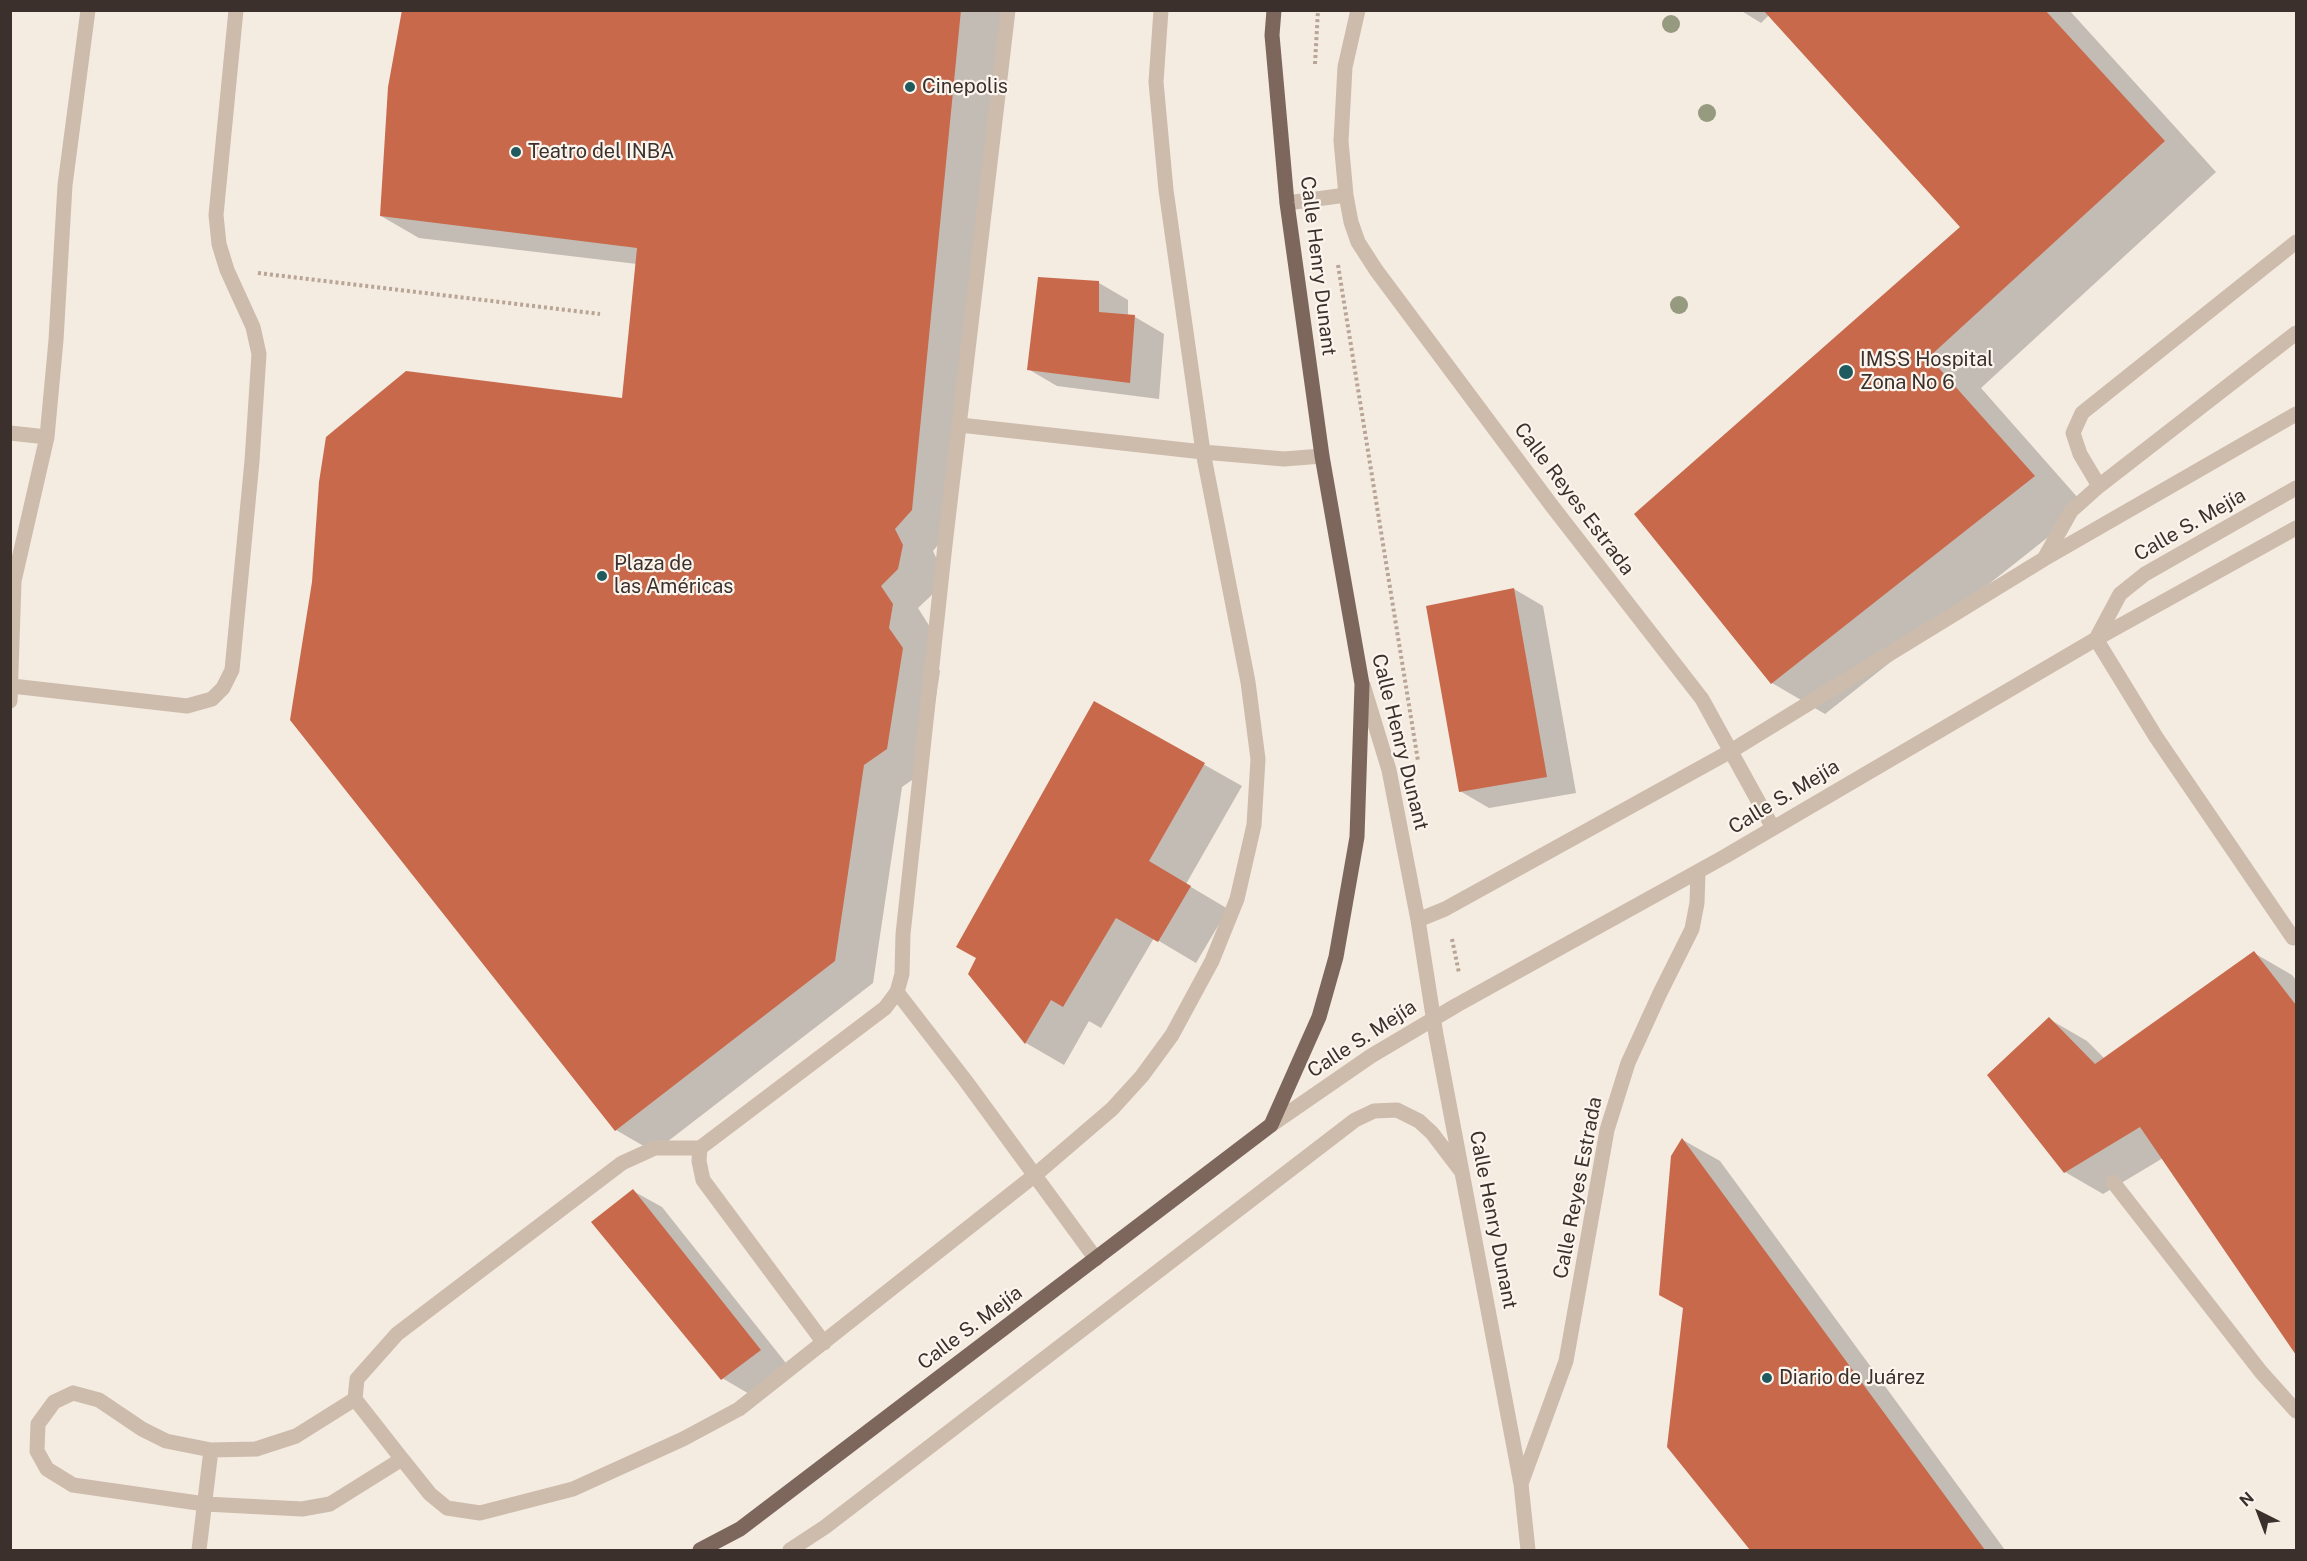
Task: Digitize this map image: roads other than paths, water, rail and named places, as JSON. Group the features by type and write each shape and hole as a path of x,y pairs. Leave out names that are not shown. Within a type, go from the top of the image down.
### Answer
{"main road":[{"name":"Calle Henry Dunant","path":"1274,10 1272,34 1287,202 1322,456 1362,684"},
{"path":"1271,1125 1319,1017 1336,957 1357,837 1362,684"},
{"name":"Calle S. Mejía","path":"700,1551 740,1529 1271,1125"}],"street":[{"path":"88,10 65,185 56,340 47,437 15,581 11,694 187,706 212,699 223,688 232,670 252,461 259,354 253,327 227,270 219,244 216,215 236,10"},
{"path":"1008,10 903,934 902,974 897,992 885,1008 699,1148 655,1148 622,1163 397,1334 357,1379 355,1399 430,1494 447,1508 480,1513 573,1489 683,1438 739,1409 1035,1175 1112,1109 1142,1076 1172,1035 1212,961 1237,899 1254,825 1258,759 1248,682 1203,452 1166,190 1156,82 1161,10"},
{"name":"Calle Reyes Estrada","path":"1358,10 1345,66 1341,141 1346,195 1351,222 1358,242 1376,270 1552,506 1702,699 1773,828"},
{"path":"1287,202 1346,195"},
{"path":"2099,486 2080,454 2073,432 2082,413 2296,242"},
{"path":"2044,559 2071,511 2099,486 2296,333"},
{"path":"1418,920 1445,909 1731,751 2044,559 2296,414"},
{"path":"960,425 1284,459 1322,456"},
{"path":"10,433 47,437"},
{"name":"Calle S. Mejía","path":"2096,639 2120,594 2145,574 2296,488"},
{"name":"Calle S. Mejía","path":"1271,1125 1371,1056 1434,1018 1698,872 2096,639 2296,528"},
{"path":"2096,639 2156,737 2293,938"},
{"name":"Calle Henry Dunant","path":"1362,684 1389,770 1418,920 1434,1018 1521,1484 1528,1551"},
{"name":"Calle Reyes Estrada","path":"1521,1484 1566,1361 1607,1130 1628,1063 1692,929 1697,903 1698,872"},
{"path":"897,992 1096,1259"},
{"path":"790,1551 1355,1120 1374,1111 1397,1110 1419,1121 1432,1133 1464,1176"},
{"path":"699,1148 703,1180 824,1343"},
{"path":"2113,1182 2261,1372 2296,1411"},
{"path":"355,1399 296,1436 256,1449 211,1450 166,1441 142,1429 99,1400 73,1393 54,1402 38,1424 37,1451 47,1469 73,1485 205,1504 302,1509 330,1504 402,1459"},
{"path":"199,1551 211,1450"}],"place":[{"name":"Cinepolis","path":"910,87"},
{"name":"Teatro del INBA","path":"516,152"},
{"name":"IMSS Hospital Zona No 6","path":"1846,372"},
{"name":"Plaza de las Américas","path":"602,576"},
{"name":"Diario de Juárez","path":"1767,1378"}]}
